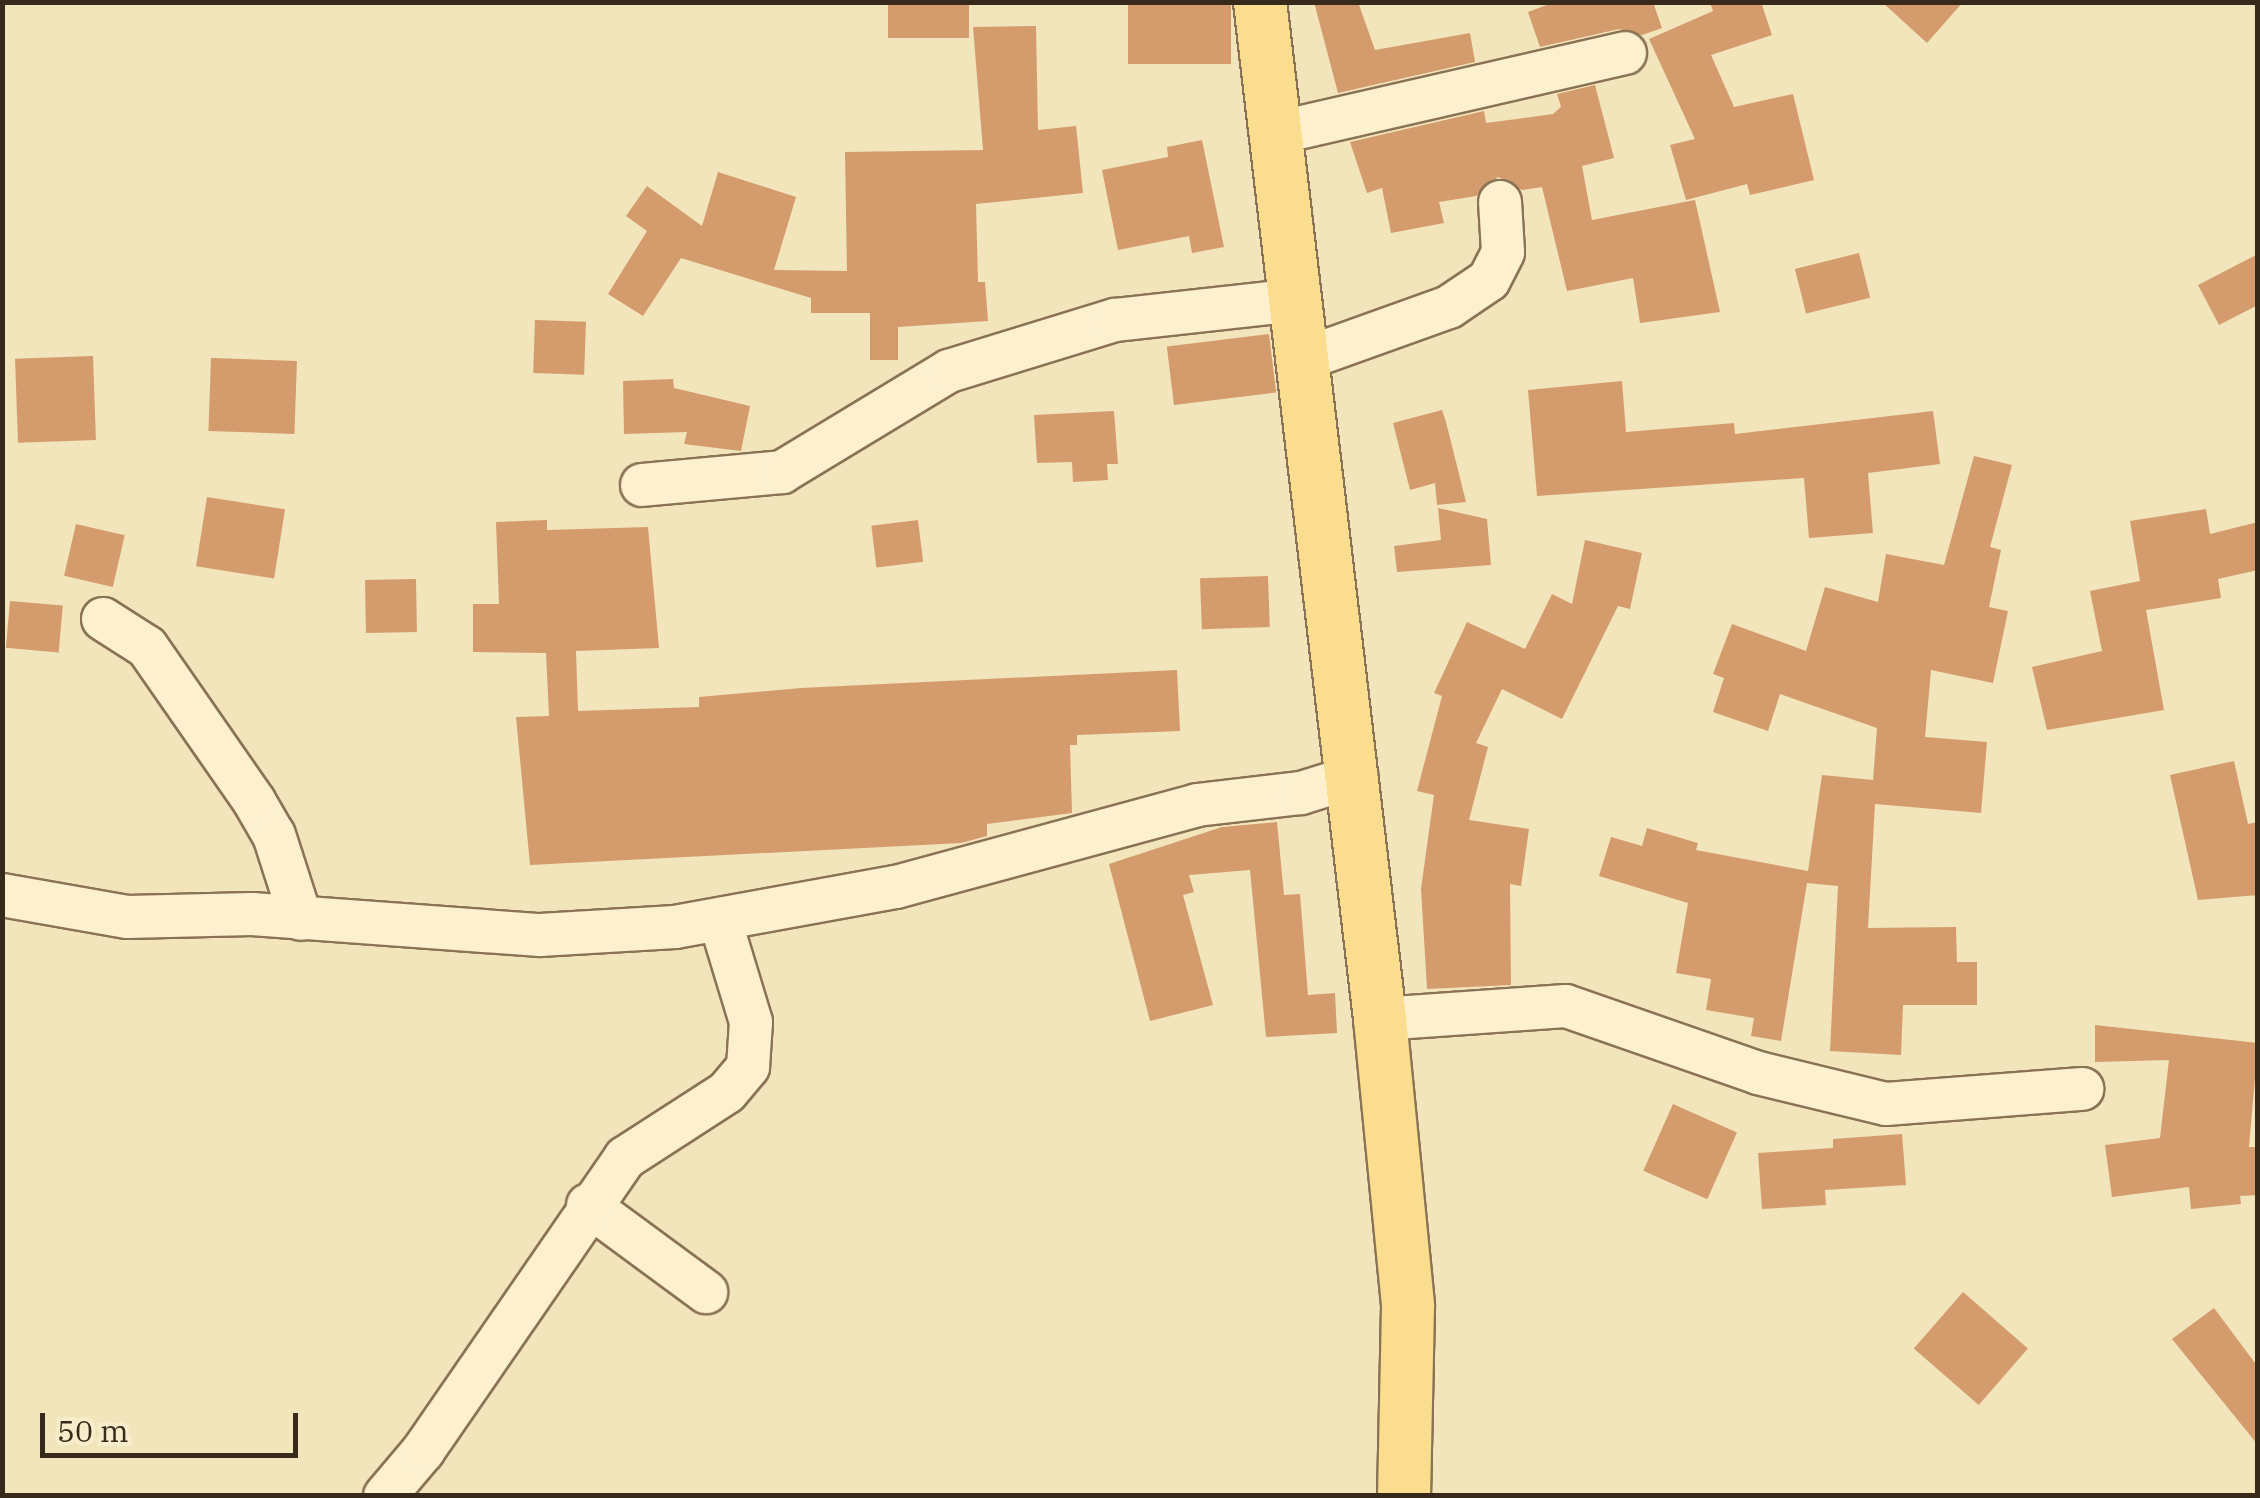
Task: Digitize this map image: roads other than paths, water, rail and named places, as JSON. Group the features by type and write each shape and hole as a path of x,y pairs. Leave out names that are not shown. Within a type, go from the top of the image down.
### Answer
{"main road":[{"path":"1260,2 1356,776 1408,1307 1404,1496"}],"street":[{"path":"1276,133 1625,53"},
{"path":"1304,359 1449,307 1489,280 1503,252 1500,202"},
{"path":"642,485 782,472 949,371 1115,320 1296,300"},
{"path":"104,619 147,648 254,801 274,835 301,919"},
{"path":"2,895 127,917 301,919 540,935 720,920 989,865 1197,805 1301,793 1356,776"},
{"path":"384,1496 423,1451 588,1205 648,1138 727,1092 748,1068 751,1022 720,920"},
{"path":"1380,1019 1566,1006 1758,1073 1886,1104 2082,1090"},
{"path":"588,1205 706,1292"}]}
